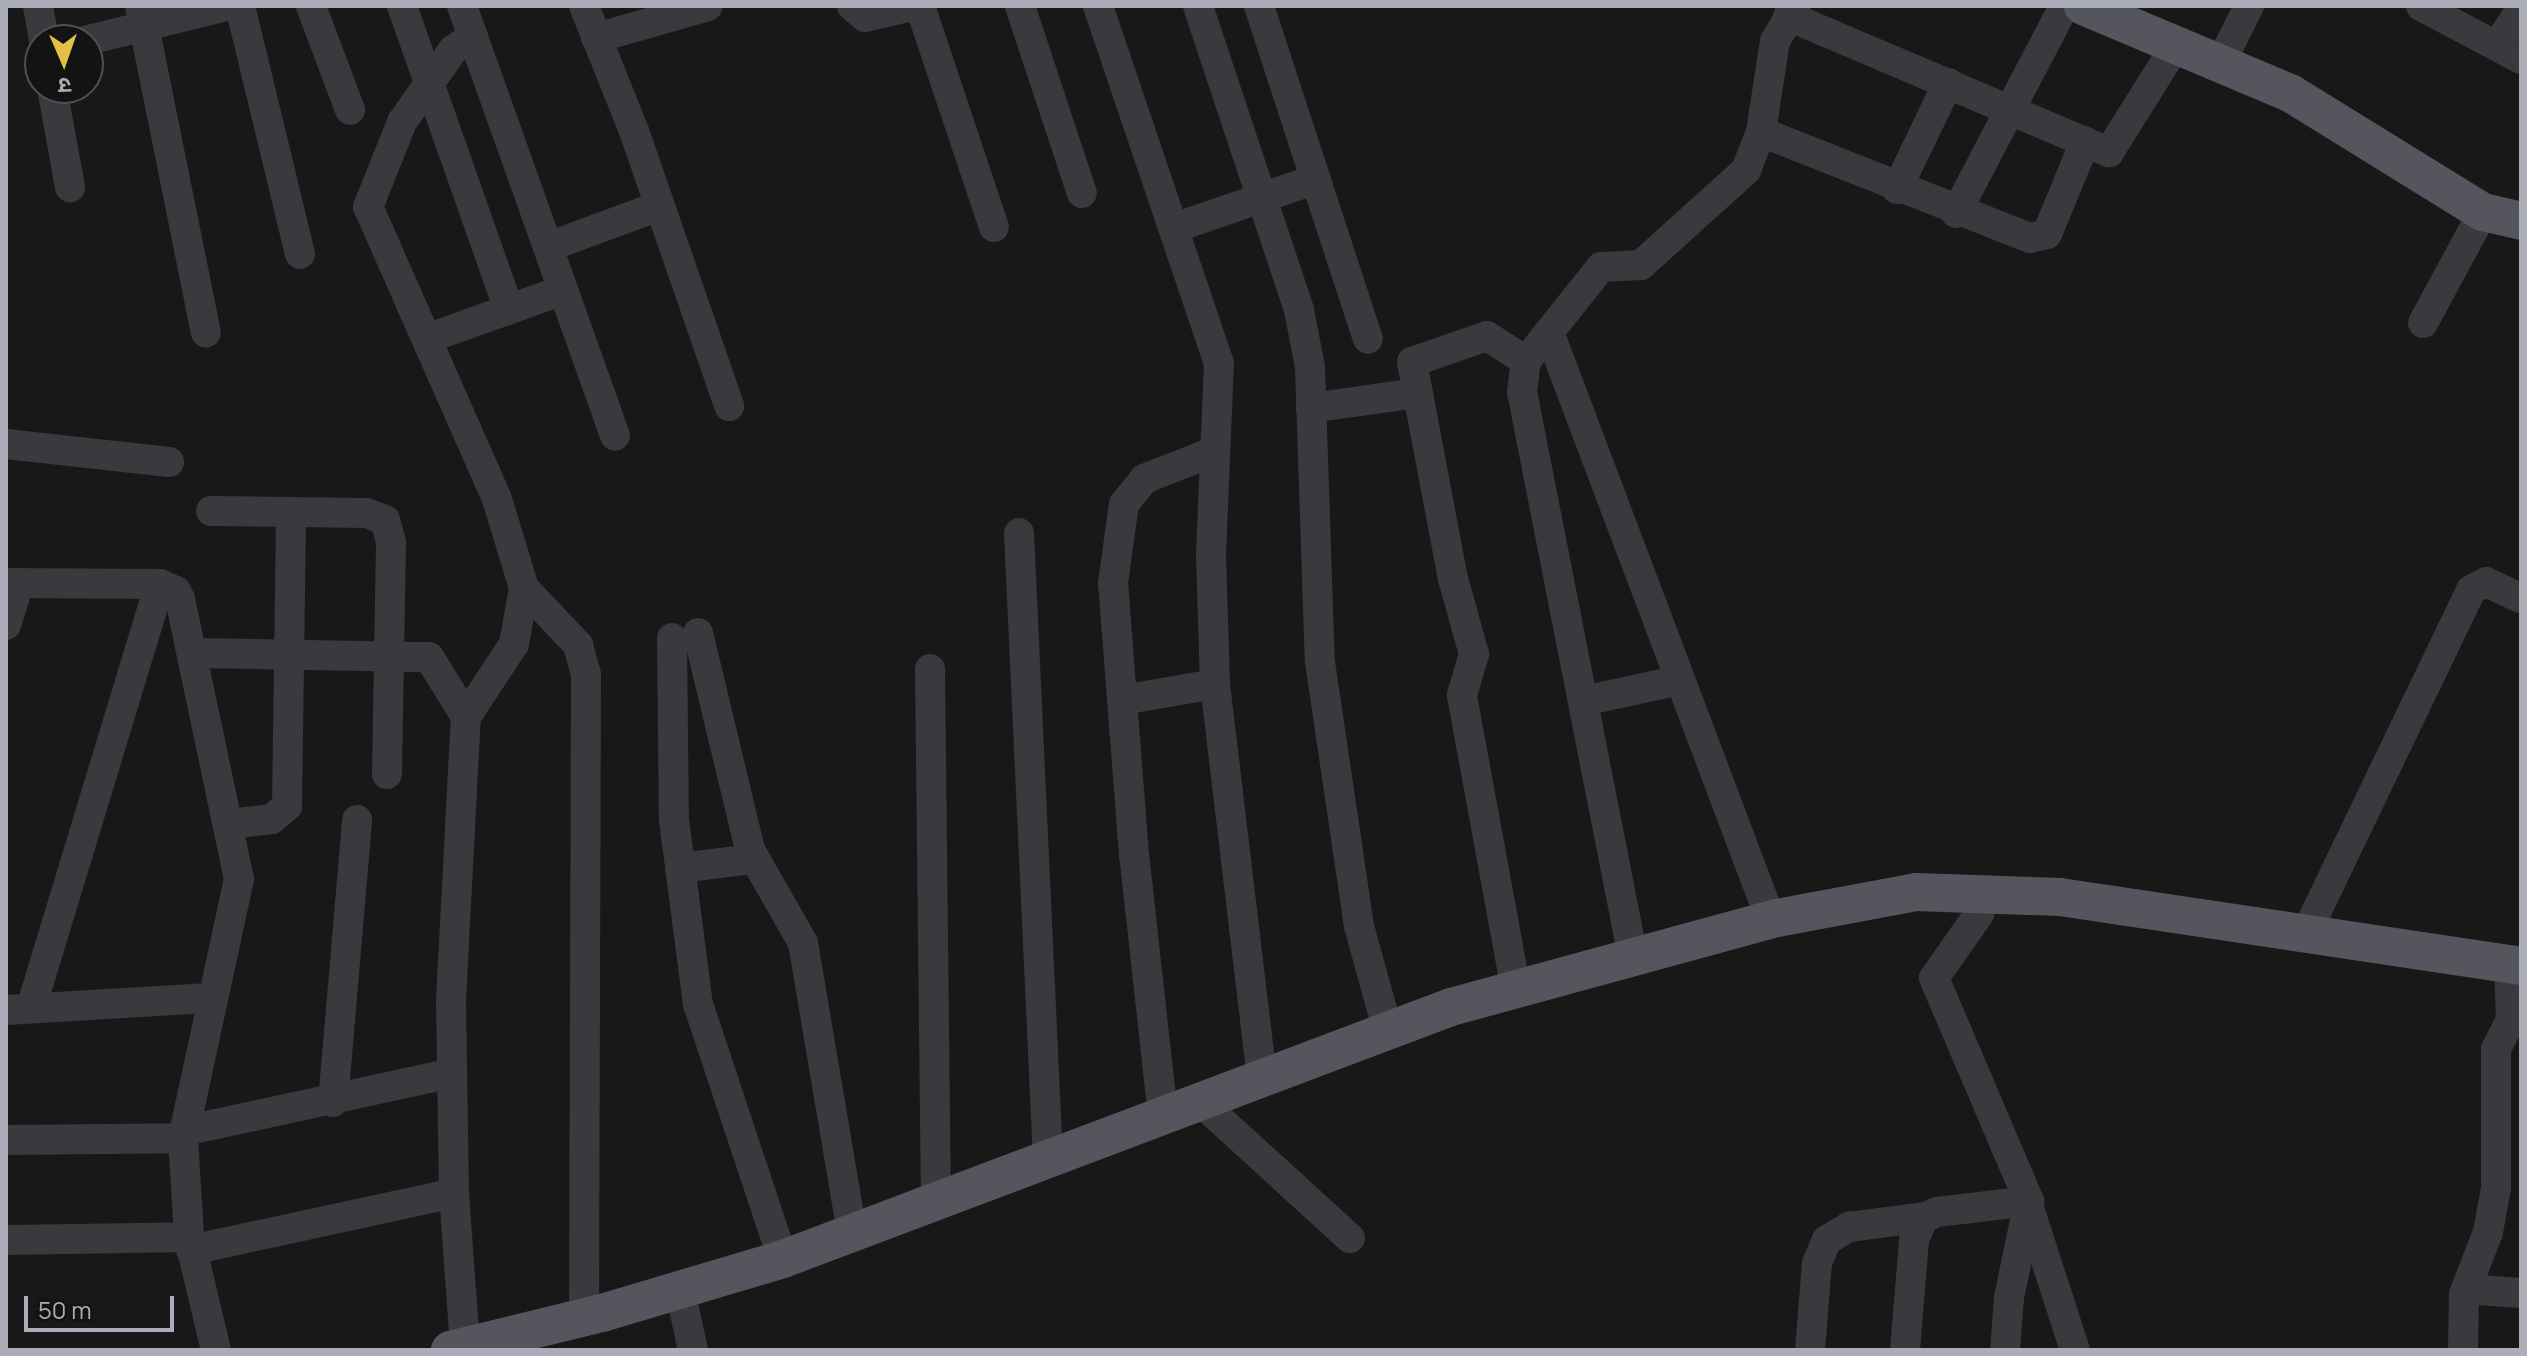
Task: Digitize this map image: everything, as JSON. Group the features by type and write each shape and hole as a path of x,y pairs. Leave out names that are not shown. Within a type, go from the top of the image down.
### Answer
{"main road":[{"path":"2083,6 2290,93 2483,212 2521,221"},
{"path":"473,1347 783,1259 1163,1116 1203,1104 1388,1031 1516,990 1771,920 1916,892 2060,897 2307,931 2515,966"}],"street":[{"path":"104,33 142,16 226,6"},
{"path":"240,6 300,254"},
{"path":"311,6 350,110"},
{"path":"402,6 431,81 509,310"},
{"path":"462,6 615,436"},
{"path":"584,6 729,406"},
{"path":"596,38 670,11 708,6"},
{"path":"852,6 865,17 912,6"},
{"path":"920,6 994,227"},
{"path":"1020,6 1082,193"},
{"path":"1098,6 1219,363 1211,556 1215,684 1262,1079"},
{"path":"1198,6 1299,310 1311,408 1320,662 1359,926 1388,1031"},
{"path":"1259,6 1368,339"},
{"path":"1956,213 2064,6"},
{"path":"2220,64 2249,6"},
{"path":"2421,6 2509,53 2521,9"},
{"path":"1633,957 1522,392 1526,361 1601,267 1641,265 1746,170 1761,132 1775,41 1792,11 2109,152 2176,45"},
{"path":"142,16 206,332"},
{"path":"473,36 453,50 402,122 368,207 429,338 497,499 524,588 578,645 586,674 584,1317"},
{"path":"1897,189 1948,83"},
{"path":"55,104 70,187"},
{"path":"1761,132 1956,213 2030,238 2047,234 2085,142"},
{"path":"1174,228 1316,179"},
{"path":"548,247 659,206"},
{"path":"2423,323 2483,212"},
{"path":"429,338 563,290"},
{"path":"1549,332 1771,920"},
{"path":"1516,990 1462,695 1474,654 1453,579 1412,362 1487,336 1526,361"},
{"path":"1311,408 1418,393"},
{"path":"6,444 169,462"},
{"path":"1163,1116 1113,583 1124,504 1144,479 1215,451"},
{"path":"211,511 366,513 385,520 391,543 387,774"},
{"path":"229,824 272,819 285,812 291,512"},
{"path":"1019,533 1048,1160"},
{"path":"2307,931 2471,590 2486,582 2521,598"},
{"path":"6,625 13,583 160,584 170,586 180,599 229,824 239,891 210,998 183,1135 190,1244 216,1350"},
{"path":"160,584 18,1009 210,998"},
{"path":"473,1347 454,1193 451,1000 466,717 514,644 524,588"},
{"path":"783,1259 702,1023 674,820 685,635 753,859 803,943 852,1234"},
{"path":"192,653 290,652 429,657 466,717"},
{"path":"930,669 936,1203"},
{"path":"1583,701 1680,680"},
{"path":"1122,700 1215,684"},
{"path":"333,1102 357,820"},
{"path":"680,868 753,859"},
{"path":"1983,894 1979,914 1934,978 2030,1205 2075,1350"},
{"path":"2463,1350 2466,1289 2488,1232 2496,1188 2496,1049 2511,1019 2515,966"},
{"path":"6,1140 183,1135 452,1073"},
{"path":"1203,1104 1350,1238"},
{"path":"6,1240 190,1244 454,1193"},
{"path":"1810,1350 1817,1263 1827,1240 1849,1227 2030,1205"},
{"path":"2005,1350 2009,1298 2030,1205"},
{"path":"1905,1350 1914,1240 1926,1217"},
{"path":"2466,1289 2521,1293"},
{"path":"680,1290 693,1350"}]}
